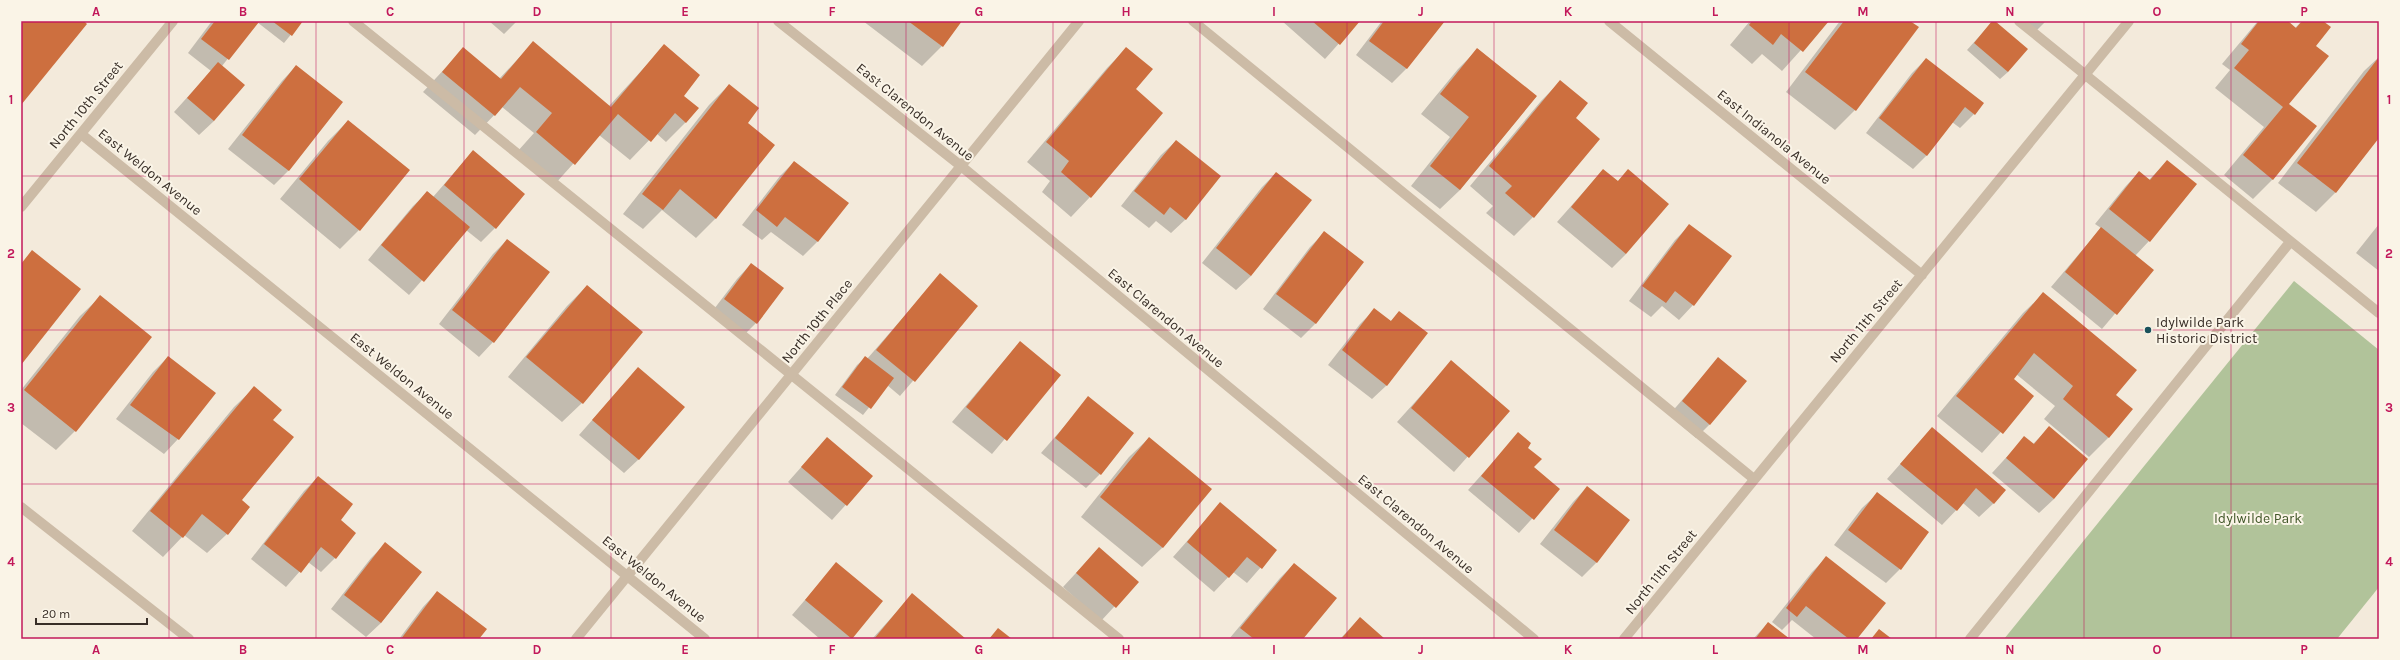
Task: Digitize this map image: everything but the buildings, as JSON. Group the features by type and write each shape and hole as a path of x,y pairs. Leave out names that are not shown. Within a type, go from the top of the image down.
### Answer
{"street":[{"name":"North 10th Street","path":"21,207 172,21"},
{"path":"353,21 790,376 1118,639"},
{"name":"East Clarendon Avenue","path":"778,21 961,166 1534,639"},
{"name":"North 10th Place","path":"576,639 1079,21"},
{"path":"1193,21 1754,479"},
{"name":"East Indianola Avenue","path":"1608,21 1922,275"},
{"path":"2018,21 2379,313"},
{"name":"North 11th Street","path":"1624,639 2129,21"},
{"name":"East Weldon Avenue","path":"81,134 705,639"},
{"path":"1970,639 2290,242"},
{"path":"21,508 189,639"}],"green space":[{"name":"Idylwilde Park","path":"2294,281 2379,350 2379,587 2337,639 2004,639"}],"place":[{"name":"Idylwilde Park Historic District","path":"2148,330"}]}
